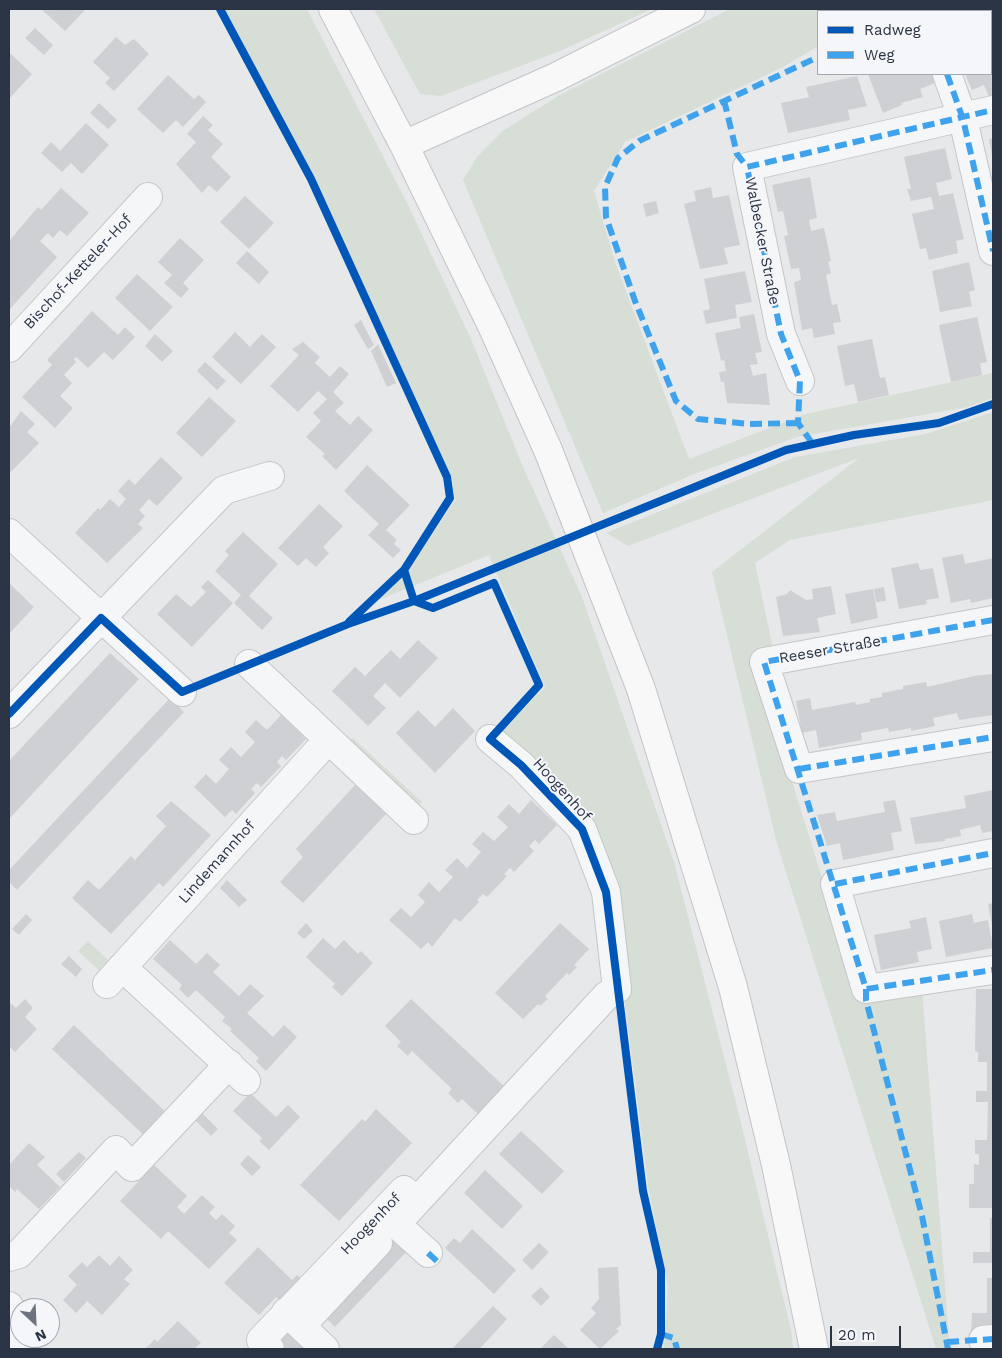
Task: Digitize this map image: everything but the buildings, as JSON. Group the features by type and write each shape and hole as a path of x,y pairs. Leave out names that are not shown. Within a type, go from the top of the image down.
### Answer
{"main road":[{"path":"333,9 404,144 493,328 548,450 641,689 733,987 776,1166 814,1349"},
{"path":"404,144 556,77 691,9"}],"street":[{"path":"946,75 963,119 993,251"},
{"name":"Walbecker Straße","path":"800,381 781,334 747,167 963,119 993,110"},
{"name":"Bischof-Ketteler-Hof","path":"9,348 148,197"},
{"path":"9,714 224,490 270,476"},
{"path":"9,533 182,692"},
{"name":"Reeser Straße","path":"993,620 764,662 799,770 993,736"},
{"path":"249,664 414,820"},
{"name":"Hoogenhof","path":"270,1349 261,1340 294,1319 396,1224 607,995 617,989 606,892 582,828 521,765 490,739"},
{"name":"Lindemannhof","path":"9,1257 19,1254 116,1150 132,1167 238,1072 114,976 328,740"},
{"path":"993,853 835,884 866,989 993,970"},
{"name":"Hoogenhof","path":"294,1319 443,1149 455,1162"},
{"name":"Hoogenhof","path":"396,1224 428,1253"},
{"path":"9,1306 24,1349"},
{"path":"294,1319 325,1349"}],"shaded area":[{"path":"223,9 307,9 407,203 471,339 523,467 582,597 674,862 739,1115 791,1330 793,1349 664,1349 668,1286 648,1186 621,971 582,818 495,738 545,687 489,555 376,601 409,570 455,500 452,479 314,177"},
{"path":"374,9 652,9 560,51 441,96 420,94"},
{"path":"730,9 869,9 817,10 817,47 783,67 625,142 594,191 615,262 689,459 806,414 993,373 993,398 968,407 797,437 694,474 603,513 463,180 477,157 504,130 560,95"},
{"path":"993,412 993,500 790,540 755,563 773,649 753,656 860,1000 922,990 949,1338 949,1349 936,1349 776,840 712,572 859,458 628,546 606,533 795,457 926,434"},
{"path":"353,738 422,802 413,811 344,747"},
{"path":"88,941 114,966 105,976 78,951"}],"marked path":[{"path":"798,423 750,424 698,419 676,401 635,301 606,217 605,187 618,158 639,141 817,57"},
{"path":"947,75 963,119 993,251"},
{"path":"724,100 737,154 747,167"},
{"path":"812,443 798,423 800,381 781,334 747,167 993,110"},
{"path":"993,620 764,662 866,989 993,970"},
{"path":"799,769 993,737"},
{"path":"835,884 993,853"},
{"path":"866,989 866,1000 922,1216 948,1349"},
{"path":"428,1253 440,1264"},
{"path":"661,1334 674,1338 677,1349"},
{"path":"947,1342 993,1339"}],"cycle path":[{"path":"220,9 311,179 447,477 450,498 404,570 349,622"},
{"path":"9,714 101,618 182,692 348,624 414,601 786,450 854,435 939,423 993,404"},
{"path":"404,570 414,601 433,608 494,583 539,685 490,739 521,765 582,829 606,892 643,1191 661,1270 661,1334 657,1349"}]}
